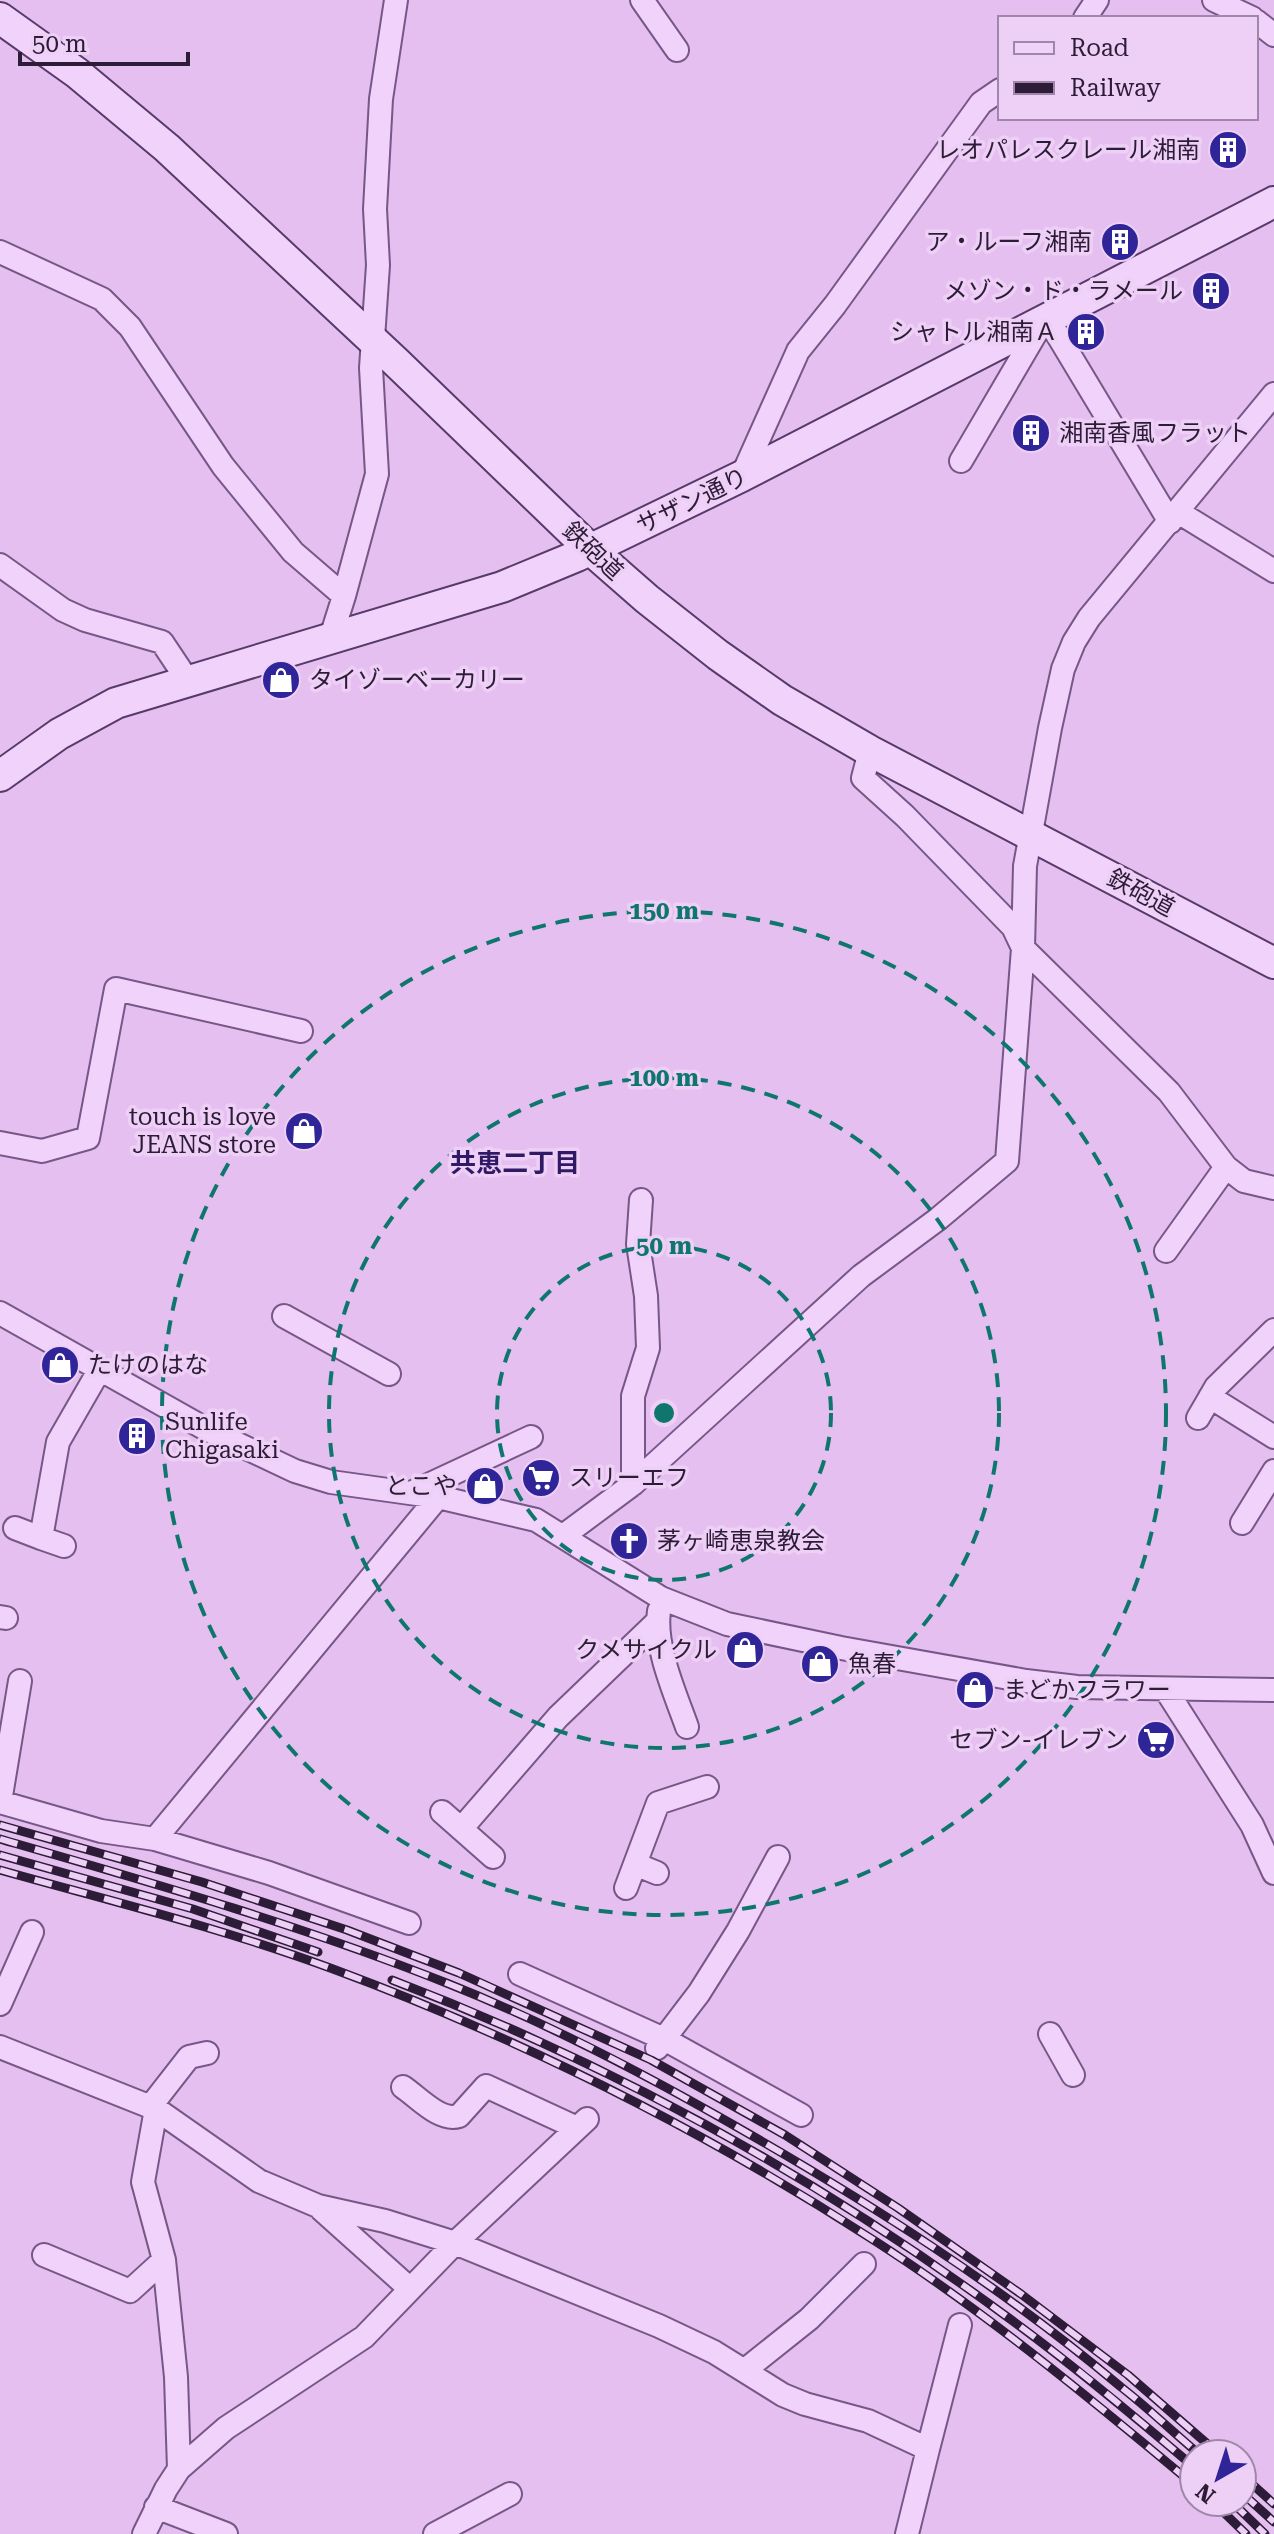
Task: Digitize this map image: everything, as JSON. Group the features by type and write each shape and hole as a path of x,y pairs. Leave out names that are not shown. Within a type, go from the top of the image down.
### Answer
{"street":[{"path":"330,640 377,474 371,368 378,265 375,209 381,99 396,0"},
{"path":"642,0 677,50"},
{"path":"1214,0 1246,16"},
{"name":"鉄砲道","path":"0,18 77,73 138,122 374,341 591,550 718,655 782,700 870,751 1274,963"},
{"path":"742,476 798,351 835,305 981,103 998,91"},
{"name":"サザン通り","path":"0,776 59,734 116,703 502,587 591,550 742,476 1274,202"},
{"path":"0,252 102,299 130,327 223,466 293,552 344,596"},
{"path":"961,461 1046,320 1174,517 1274,571"},
{"path":"563,1536 633,1484 861,1276 938,1219 1007,1161 1023,948 1025,866 1063,669 1074,642 1089,618 1274,394"},
{"path":"0,565 63,610 85,620 162,642 188,681"},
{"path":"870,751 863,778 905,816 1013,927 1023,948 1169,1092 1226,1167 1244,1181 1274,1188"},
{"path":"0,1143 42,1151 88,1138 116,989 301,1031"},
{"path":"1166,1251 1226,1167"},
{"path":"633,1484 633,1396 648,1348 646,1296 638,1244 641,1200"},
{"path":"0,1313 204,1428 295,1471 331,1482 438,1497 536,1520 661,1598 727,1624 1026,1681 1077,1687 1274,1690"},
{"path":"284,1316 389,1374"},
{"path":"1198,1418 1216,1387 1274,1330"},
{"path":"41,1538 58,1442 100,1369"},
{"path":"1210,1397 1274,1437"},
{"path":"409,1493 531,1437"},
{"path":"1242,1523 1274,1471"},
{"path":"155,1839 438,1497"},
{"path":"15,1528 64,1546"},
{"path":"661,1598 658,1621 666,1668 687,1727"},
{"path":"461,1829 558,1717 658,1621"},
{"path":"20,1681 0,1802 101,1831 155,1839 269,1873 409,1923"},
{"path":"1166,1690 1270,1853 1274,1873"},
{"path":"626,1888 658,1803 707,1787"},
{"path":"442,1812 493,1857"},
{"path":"661,2044 715,1969 778,1857"},
{"path":"635,1864 657,1873"},
{"path":"0,2004 32,1932"},
{"path":"520,1974 801,2115"},
{"path":"1050,2034 1073,2075"},
{"path":"0,2047 153,2108 259,2181 318,2206 385,2221 455,2243 659,2326 714,2352 783,2395 868,2421 928,2449"},
{"path":"179,2469 176,2377 164,2260 143,2182 153,2108 189,2057 207,2053"},
{"path":"144,2534 179,2469 226,2428 364,2337 455,2243 582,2124 486,2086 459,2116 444,2117 403,2087"},
{"path":"318,2206 409,2288"},
{"path":"44,2255 130,2291 164,2260"},
{"path":"745,2370 809,2319 864,2264"},
{"path":"907,2534 960,2325"},
{"path":"435,2534 510,2494"},
{"path":"156,2507 226,2534"}],"railway":[{"path":"0,1825 202,1882 347,1930 459,1973 651,2060 785,2135 898,2208 1021,2294 1128,2375 1201,2438"},
{"path":"0,1839 226,1906 338,1943 449,1984 557,2031 627,2066 781,2153 932,2246 1029,2314 1181,2438"},
{"path":"0,1855 193,1909 318,1952"},
{"path":"0,1870 209,1928 333,1969 474,2026 611,2090 745,2162 917,2269 1038,2358 1178,2472"},
{"path":"392,1980 553,2048 633,2086 787,2171 935,2265 1006,2316 1178,2454"},
{"path":"1258,2490 1274,2504"},
{"path":"1258,2508 1274,2522"},
{"path":"1230,2518 1246,2534"},
{"path":"1248,2518 1265,2534"}],"place":[{"name":"レオパレスクレール湘南","path":"1228,150"},
{"name":"ア・ルーフ湘南","path":"1120,242"},
{"name":"メゾン・ド・ラメール","path":"1211,291"},
{"name":"シャトル湘南Ａ","path":"1086,332"},
{"name":"湘南香風フラット","path":"1031,433"},
{"name":"タイゾーベーカリー","path":"281,680"},
{"name":"touch is love JEANS store","path":"304,1131"},
{"name":"たけのはな","path":"60,1365"},
{"name":"Sunlife Chigasaki","path":"137,1436"},
{"name":"スリーエフ","path":"541,1478"},
{"name":"とこや","path":"485,1486"},
{"name":"茅ヶ崎恵泉教会","path":"629,1541"},
{"name":"クメサイクル","path":"745,1650"},
{"name":"魚春","path":"820,1664"},
{"name":"まどかフラワー","path":"975,1690"},
{"name":"セブン-イレブン","path":"1156,1740"}],"district":[{"name":"共恵二丁目","path":"515,1163"}]}
